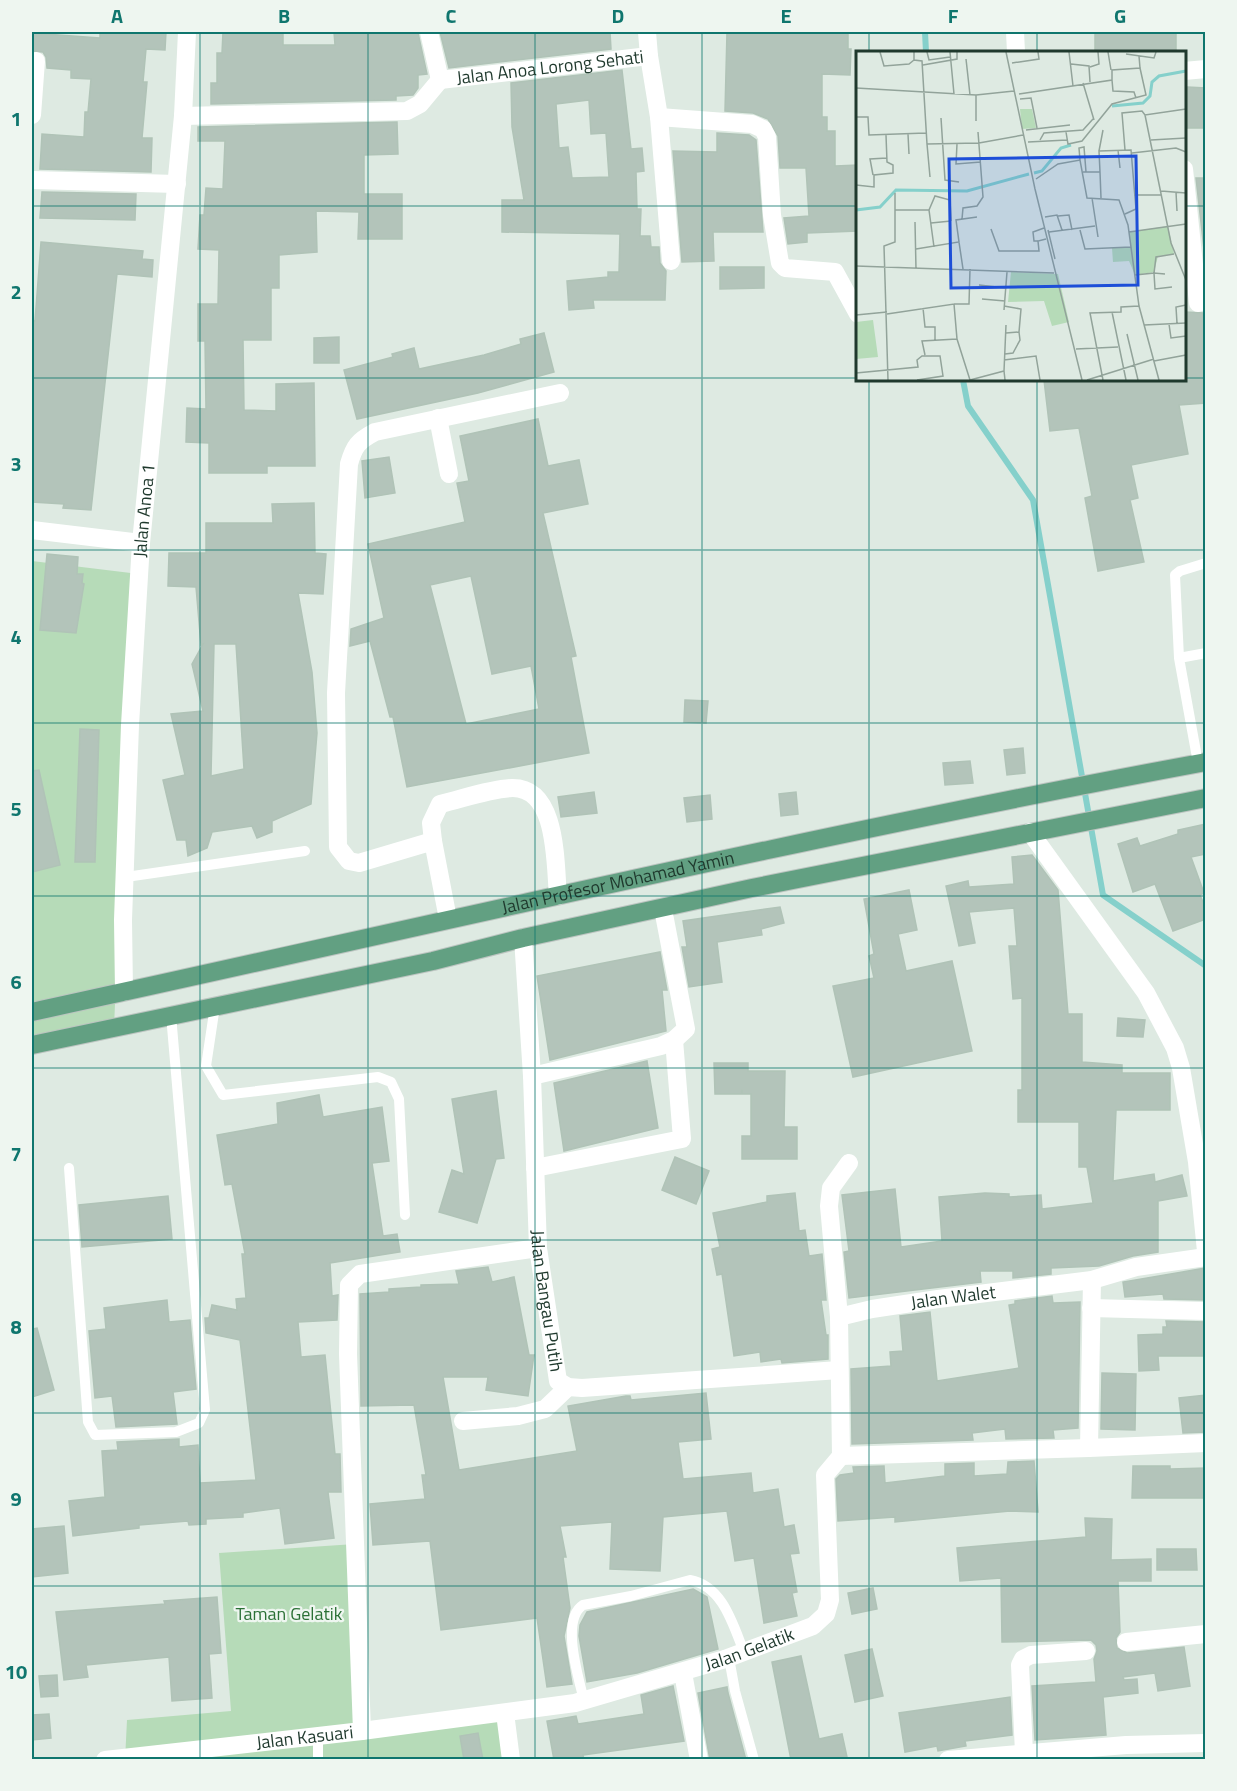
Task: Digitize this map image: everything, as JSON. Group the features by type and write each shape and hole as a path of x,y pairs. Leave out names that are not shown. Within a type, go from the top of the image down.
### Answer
{"main road":[{"name":"Jalan Profesor Mohamad Yamin","path":"32,1012 448,919 1202,763"},
{"name":"Jalan Profesor Mohamad Yamin","path":"32,1045 433,962 523,938 1030,832 1206,798"}],"street":[{"name":"Jalan Anoa 1","path":"124,992 130,725 146,466 177,184 187,32"},
{"name":"Jalan Anoa Lorong Sehati","path":"429,32 440,80 650,56 659,117 671,261"},
{"path":"646,32 650,56"},
{"path":"1015,32 1016,51"},
{"path":"32,114 36,61"},
{"path":"1186,71 1206,69"},
{"path":"183,116 407,111 420,104 440,80"},
{"path":"659,117 752,124 763,129 767,136 772,215 780,263 785,268 831,270 839,279 856,310"},
{"path":"32,180 177,184"},
{"path":"1186,181 1196,303"},
{"path":"433,841 369,861 349,861 338,847 336,693 349,464 353,447 360,440 375,432 560,393"},
{"path":"438,418 449,474"},
{"path":"32,530 141,543"},
{"path":"448,919 431,823 440,804 513,788 534,795 548,814 558,896"},
{"path":"1030,832 1146,993 1174,1048 1181,1068 1197,1162 1206,1251"},
{"path":"532,1076 660,1046 674,1040 686,1029 663,909"},
{"name":"Jalan Bangau Putih","path":"523,938 532,1076 538,1248 558,1381 568,1387 582,1388 839,1370"},
{"path":"535,1168 682,1139 674,1040"},
{"path":"849,1163 831,1188 829,1206 839,1317 841,1456 1206,1443"},
{"path":"362,1731 348,1354 349,1285 360,1274 538,1248"},
{"name":"Jalan Walet","path":"839,1317 872,1309 938,1299 1092,1280 1136,1267 1206,1257"},
{"path":"1089,1448 1092,1280"},
{"path":"1091,1308 1206,1311"},
{"path":"463,1421 518,1416 545,1409 568,1387"},
{"name":"Jalan Gelatik","path":"505,1713 584,1701 683,1673 813,1626 826,1614 830,1600 825,1475 841,1456"},
{"path":"1126,1642 1206,1634"},
{"path":"1024,1753 1020,1665 1023,1659 1031,1655 1086,1651"},
{"path":"683,1673 699,1760"},
{"path":"505,1713 511,1760"},
{"name":"Jalan Kasuari","path":"105,1760 505,1713"},
{"path":"948,1760 1126,1745 1206,1743"}],"lane":[{"path":"1202,763 1179,658 1175,575 1180,571 1206,563"},
{"path":"1179,658 1206,652"},
{"path":"126,877 305,851"},
{"path":"215,1006 206,1066 223,1095 378,1077 391,1082 399,1099 405,1215"},
{"path":"69,1168 88,1422 95,1435 176,1432 199,1423 205,1410 171,1015"},
{"path":"584,1701 571,1638 573,1621 578,1609 583,1605 631,1596 690,1580 697,1581 710,1587 729,1615 737,1655 735,1691 754,1760"},
{"path":"318,1736 318,1760"}],"green space":[{"path":"32,561 139,574 121,858 114,1028 32,1046"},
{"name":"Taman Gelatik","path":"355,1544 359,1730 510,1711 515,1760 125,1760 127,1720 231,1711 219,1553"}],"building":[{"path":"100,32 166,32 165,50 146,49 143,82 147,82 142,138 152,138 151,172 40,169 42,134 84,137 85,112 88,112 91,79 71,78 71,70 47,68 43,52 32,51 32,33 100,38"},
{"path":"223,32 283,32 283,45 335,45 334,32 418,33 427,74 418,75 418,88 413,95 396,96 396,100 211,104 211,83 217,83 217,53 222,53"},
{"path":"440,32 610,32 611,49 449,68"},
{"path":"727,32 848,32 848,49 851,49 850,75 822,74 822,117 827,117 827,131 835,131 835,166 856,165 856,231 807,233 807,242 788,244 784,218 809,216 806,168 780,168 778,136 768,119 753,113 725,111"},
{"path":"1095,32 1176,32 1176,51 1095,51"},
{"path":"622,70 631,149 642,148 644,171 636,172 637,209 641,209 640,236 650,236 651,247 659,247 660,263 666,271 665,300 593,300 594,308 569,310 567,281 608,277 608,272 619,272 620,234 502,232 502,200 524,200 512,127 511,83","holes":["589,100 591,134 606,133 609,177 572,178 568,147 559,148 556,104"]},
{"path":"1187,87 1206,88 1206,128 1187,128"},
{"path":"397,122 398,154 364,155 364,194 402,194 402,239 358,239 359,212 316,211 317,252 279,255 279,288 271,288 271,340 243,340 244,410 276,411 276,384 314,383 315,466 267,466 267,473 209,473 209,443 186,442 187,408 206,409 205,341 198,341 198,304 218,304 219,250 198,249 200,215 204,215 206,188 223,189 225,141 198,141 198,127"},
{"path":"717,133 749,135 756,140 763,232 713,232 714,261 682,262 673,151 717,152"},
{"path":"1196,178 1206,178 1206,267"},
{"path":"42,192 136,194 135,220 40,218"},
{"path":"41,242 143,251 142,259 153,260 152,277 117,274 91,510 63,508 64,504 32,502 32,320 35,321"},
{"path":"720,267 764,267 764,288 720,289"},
{"path":"1186,312 1203,313 1206,403 1179,405 1188,454 1131,465 1138,498 1130,500 1144,562 1098,571 1085,498 1092,496 1079,428 1050,431 1044,381 1186,381"},
{"path":"544,333 554,372 478,393 357,419 344,370 393,357 392,354 414,348 419,369 484,355 521,344 520,339"},
{"path":"339,337 339,363 314,363 314,338"},
{"path":"538,419 548,466 579,460 588,504 543,513 576,656 571,657 589,753 407,787 393,717 390,717 370,641 350,646 351,629 384,618 368,544 465,522 457,483 469,481 460,436","holes":["471,576 492,674 531,666 539,709 466,724 430,585"]},
{"path":"389,457 395,493 365,498 362,461"},
{"path":"314,503 315,553 326,554 323,594 298,593 312,672 317,733 311,804 272,821 272,832 257,838 252,826 212,832 207,848 188,856 186,840 177,840 163,780 185,775 171,714 203,711 192,664 203,644 201,645 196,587 168,586 169,553 206,553 206,523 273,523 272,504","holes":["214,644 236,644 244,769 211,776"]},
{"path":"47,554 78,557 77,574 83,574 82,583 84,584 76,633 40,630"},
{"path":"685,700 708,701 706,723 684,722"},
{"path":"80,729 99,730 95,862 75,862"},
{"path":"1023,748 1025,773 1007,775 1004,750"},
{"path":"970,761 973,783 945,785 943,763"},
{"path":"39,770 60,865 32,872 32,771"},
{"path":"594,792 597,813 561,817 558,797"},
{"path":"796,792 798,814 781,816 779,794"},
{"path":"710,795 712,819 687,822 684,798"},
{"path":"1206,824 1206,854 1191,857 1204,893 1200,895 1206,909 1206,919 1173,931 1155,884 1133,892 1118,844 1137,838 1140,846 1178,834 1178,830"},
{"path":"1032,855 1058,890 1068,1014 1082,1014 1082,1062 1122,1065 1122,1073 1170,1073 1170,1110 1116,1110 1113,1181 1154,1174 1155,1182 1182,1175 1187,1196 1158,1201 1158,1252 1133,1256 1099,1266 1051,1268 1051,1274 1013,1278 1013,1271 980,1271 981,1282 849,1298 844,1252 849,1251 842,1195 895,1189 901,1247 942,1241 939,1197 985,1193 1009,1194 1009,1197 1041,1195 1042,1209 1093,1203 1087,1167 1079,1167 1079,1122 1018,1122 1018,1090 1022,1090 1022,998 1013,999 1009,946 1017,946 1014,908 969,912 975,943 959,946 946,886 968,881 969,887 1014,884 1012,857"},
{"path":"909,890 917,930 898,934 906,971 952,961 972,1051 853,1077 833,986 874,978 869,956 874,954 864,899"},
{"path":"780,907 784,923 761,929 762,935 717,942 722,982 689,987 682,947 687,947 683,921"},
{"path":"660,952 667,990 662,990 666,1031 550,1060 537,976"},
{"path":"1118,1018 1145,1020 1143,1037 1117,1036"},
{"path":"647,1061 658,1128 564,1151 554,1083"},
{"path":"714,1063 748,1063 748,1071 785,1071 784,1127 797,1127 797,1159 742,1159 742,1136 751,1136 751,1094 742,1094 742,1090 741,1094 715,1094"},
{"path":"496,1091 504,1158 496,1159 477,1223 439,1212 452,1170 464,1174 452,1099"},
{"path":"319,1095 323,1117 382,1107 389,1161 372,1163 383,1236 397,1234 400,1252 330,1263 332,1296 338,1295 337,1320 298,1322 301,1357 325,1355 335,1454 340,1454 341,1492 328,1492 334,1538 285,1544 280,1508 243,1513 243,1517 206,1519 206,1524 189,1525 188,1521 139,1525 139,1528 73,1536 69,1501 105,1497 102,1451 118,1450 117,1442 179,1439 179,1447 198,1445 200,1483 256,1480 240,1340 206,1333 205,1318 209,1318 212,1305 237,1310 236,1299 246,1298 242,1254 245,1254 232,1184 225,1185 217,1135 278,1124 277,1103"},
{"path":"675,1157 709,1171 696,1204 662,1190"},
{"path":"795,1193 799,1231 805,1230 809,1256 822,1254 826,1300 821,1300 826,1335 828,1335 828,1359 782,1363 781,1359 761,1362 760,1352 734,1356 722,1274 717,1275 712,1249 720,1247 713,1213 767,1202 767,1196"},
{"path":"168,1196 172,1239 82,1247 79,1205"},
{"path":"488,1267 492,1282 514,1277 529,1355 534,1355 528,1396 486,1390 488,1377 443,1377 459,1470 577,1451 568,1406 626,1396 630,1396 631,1400 706,1393 711,1439 678,1442 683,1479 751,1473 753,1493 778,1489 784,1527 794,1525 799,1553 790,1554 797,1592 792,1593 797,1616 764,1623 754,1558 735,1561 727,1511 663,1517 660,1571 610,1569 612,1522 560,1526 566,1557 563,1557 570,1608 564,1636 572,1684 547,1687 537,1618 441,1630 430,1541 373,1545 370,1504 425,1499 422,1475 426,1475 414,1405 361,1406 360,1294 389,1292 389,1289 421,1287 421,1285 459,1284 456,1271"},
{"path":"1206,1268 1206,1300 1164,1299 1163,1294 1125,1297 1123,1282"},
{"path":"1052,1296 1053,1303 1080,1302 1078,1428 1053,1430 1054,1438 1006,1439 1005,1429 972,1433 973,1440 852,1444 851,1369 891,1366 890,1352 903,1351 900,1316 930,1312 937,1381 1019,1368 1009,1305 1015,1304 1015,1301"},
{"path":"167,1300 169,1322 190,1320 196,1389 173,1392 177,1424 116,1427 112,1396 95,1398 89,1331 106,1329 104,1308"},
{"path":"1166,1321 1206,1322 1206,1356 1158,1356 1159,1370 1139,1371 1138,1335 1163,1334 1163,1327 1167,1327"},
{"path":"37,1328 54,1390 32,1397 32,1329"},
{"path":"1102,1373 1136,1374 1135,1430 1101,1429"},
{"path":"1206,1395 1206,1432 1183,1433 1179,1398"},
{"path":"1034,1461 1038,1512 1010,1511 895,1522 895,1517 838,1521 836,1479 840,1475 854,1473 853,1467 884,1466 885,1483 945,1476 945,1464 974,1463 974,1476 1007,1474 1008,1462"},
{"path":"1133,1466 1170,1466 1170,1469 1206,1468 1206,1498 1132,1498"},
{"path":"1085,1518 1112,1519 1111,1560 1151,1559 1151,1581 1118,1581 1120,1632 1116,1638 1117,1648 1127,1653 1184,1647 1190,1686 1158,1691 1155,1673 1123,1677 1124,1680 1137,1679 1138,1693 1103,1697 1106,1735 1035,1740 1032,1686 1096,1682 1094,1659 1097,1651 1096,1645 1091,1640 1002,1642 1001,1578 960,1581 957,1548 1086,1537"},
{"path":"64,1526 68,1573 32,1577 32,1529"},
{"path":"1157,1549 1196,1549 1197,1570 1157,1570"},
{"path":"873,1588 877,1609 852,1614 848,1593"},
{"path":"693,1589 707,1597 718,1649 637,1673 587,1682 579,1636 580,1625 587,1612"},
{"path":"217,1597 221,1653 209,1654 212,1698 172,1701 169,1657 86,1665 88,1677 64,1680 56,1612 165,1604 164,1601"},
{"path":"872,1649 883,1696 855,1702 845,1655"},
{"path":"801,1656 819,1739 842,1734 847,1757 791,1760 772,1662"},
{"path":"57,1675 58,1696 41,1697 39,1676"},
{"path":"673,1686 684,1741 583,1755 584,1760 554,1760 547,1721 576,1716 578,1724 644,1714 641,1695"},
{"path":"727,1687 746,1760 710,1760 698,1693"},
{"path":"1010,1697 1012,1735 965,1741 966,1746 938,1751 937,1746 905,1752 899,1713"},
{"path":"49,1714 51,1738 32,1740 32,1715"},
{"path":"478,1733 483,1760 464,1760 460,1736"}],"waterway":[{"path":"925,32 926,51"},
{"path":"963,381 968,406 1033,500 1103,895 1206,966"}]}
